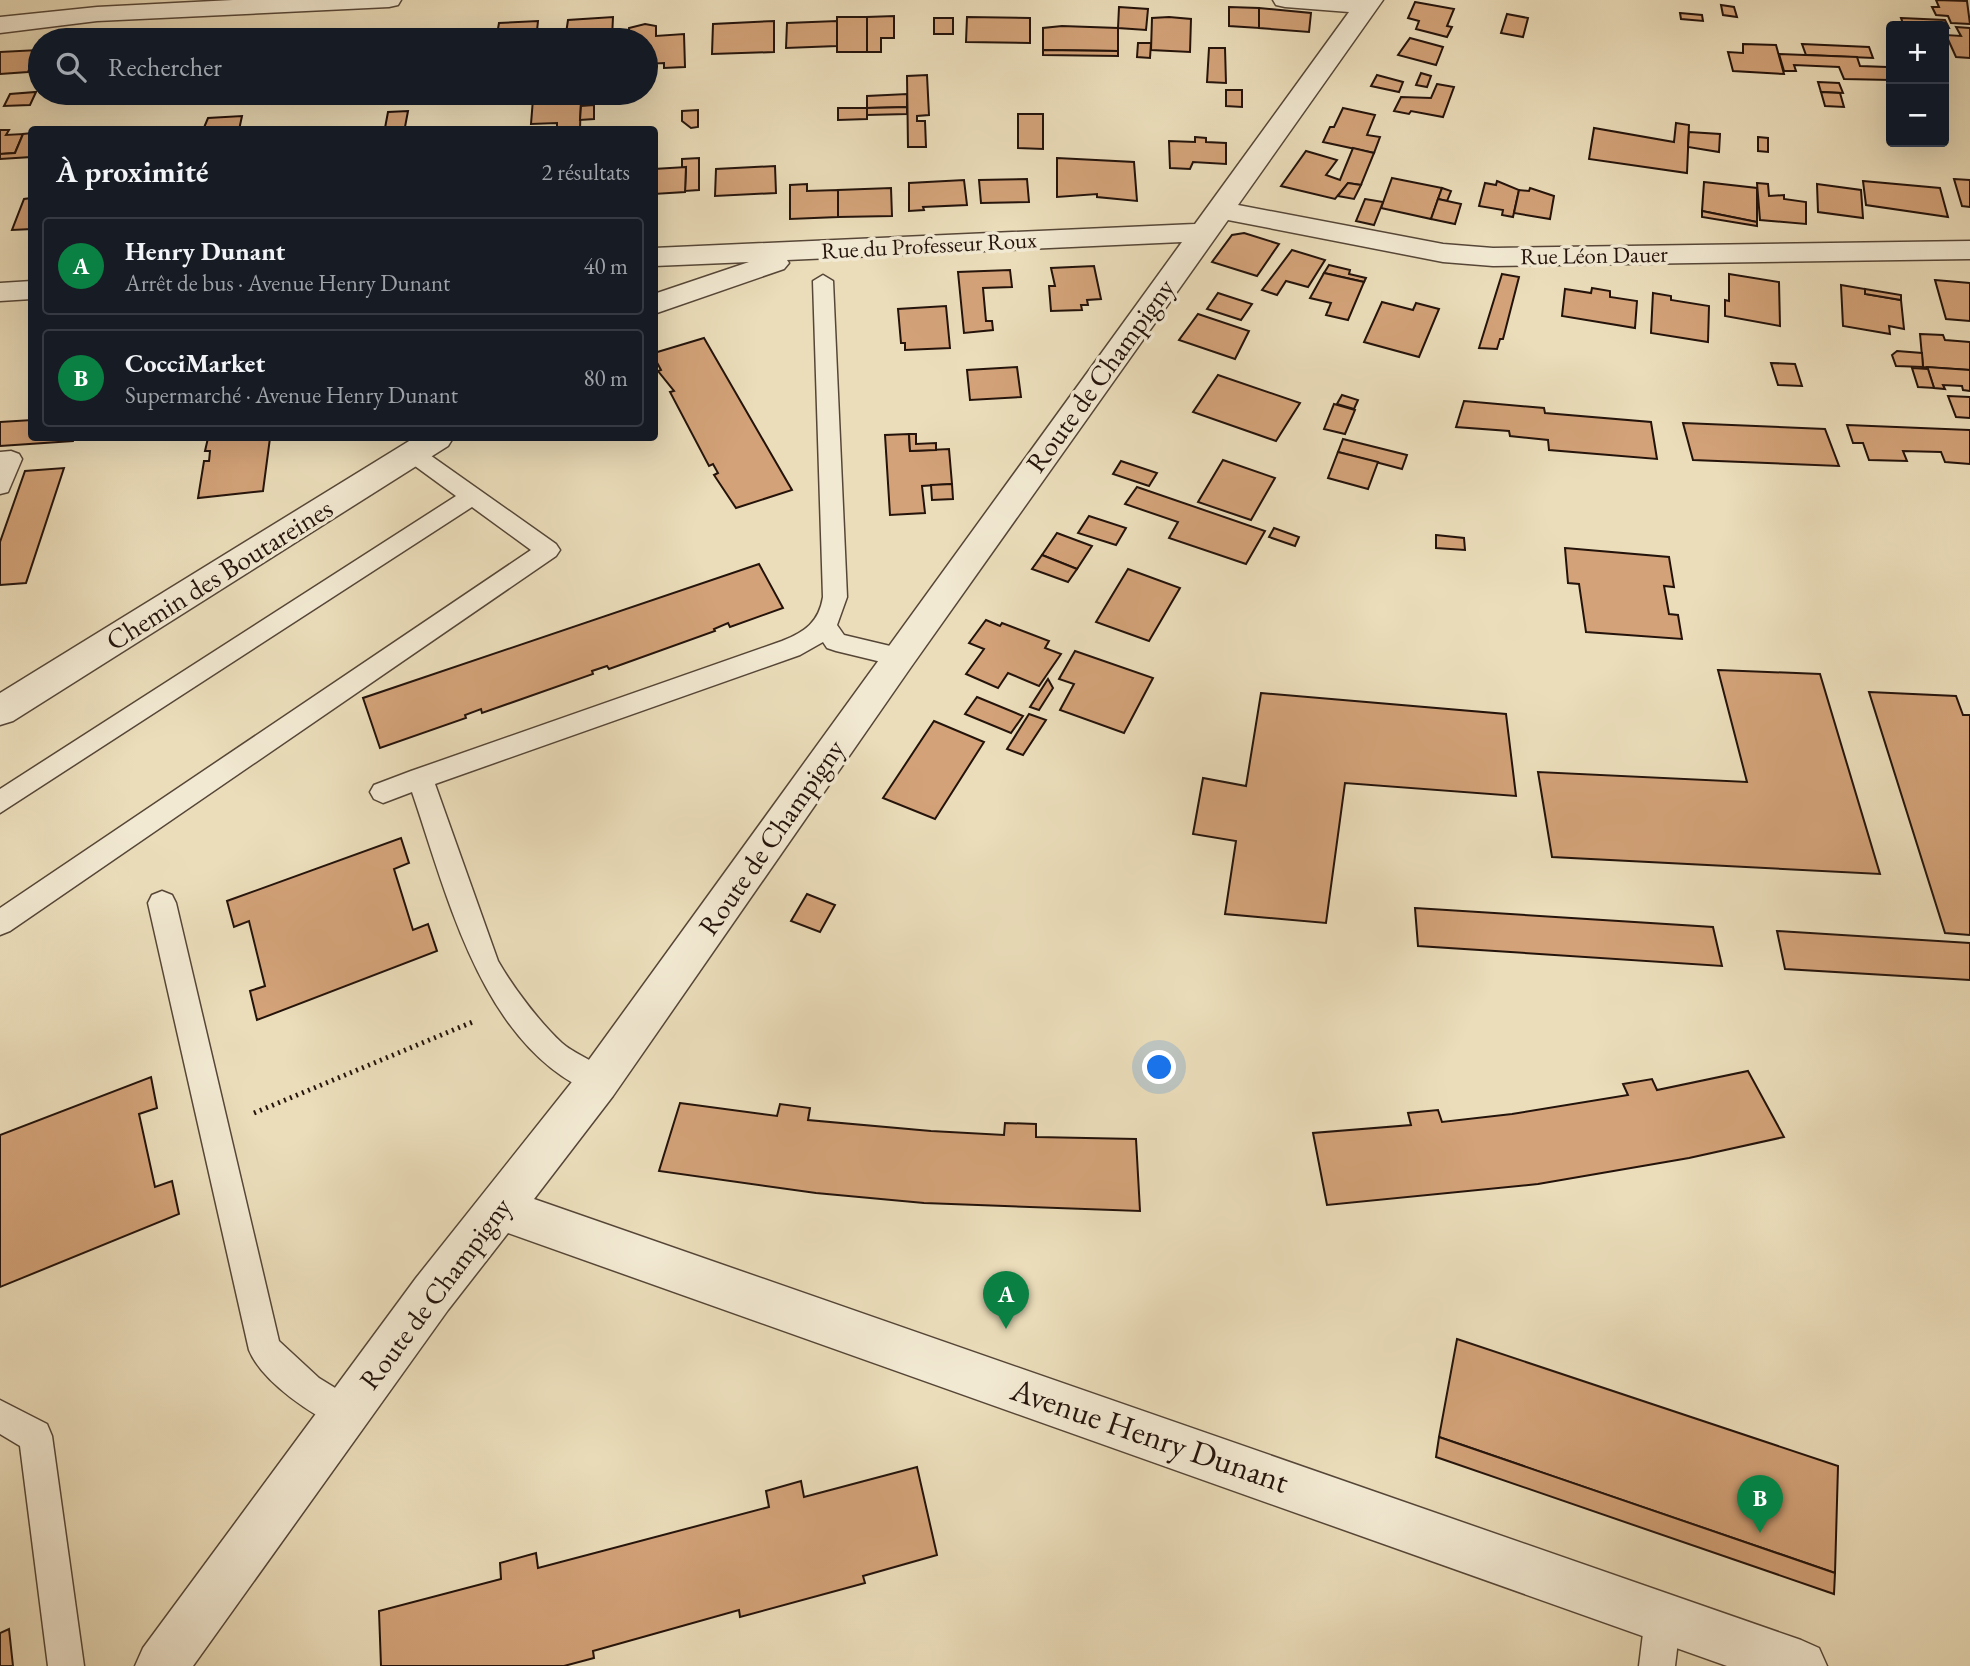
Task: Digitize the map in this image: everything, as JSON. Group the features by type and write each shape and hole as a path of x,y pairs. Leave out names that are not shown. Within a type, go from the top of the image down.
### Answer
{"street":[{"path":"0,25 97,14 389,0"},
{"path":"1285,0 1369,3"},
{"name":"Route de Champigny","path":"162,1666 498,1208 598,1082 898,657 1369,3"},
{"name":"Rue du Professeur Roux","path":"658,257 808,250 1213,221"},
{"name":"Rue Léon Dauer","path":"1213,221 1443,253 1493,257 1970,250"},
{"path":"658,265 699,281 808,250"},
{"path":"658,302 699,281 738,254"},
{"path":"0,292 28,290"},
{"name":"Chemin des Boutareines","path":"0,710 425,445"},
{"name":"Avenue Henry Dunant","path":"498,1208 1801,1666"}],"lane":[{"path":"383,792 791,648 805,642 825,626 835,597 822,281"},
{"path":"0,923 548,550 472,496 425,445"},
{"path":"0,460 10,459 0,486"},
{"path":"0,802 472,496"},
{"path":"825,626 836,642 898,657"},
{"path":"420,778 486,965 552,1052 598,1082"},
{"path":"162,903 265,1350 307,1390 346,1414"},
{"path":"0,1416 35,1436 66,1666"},
{"path":"1657,1666 1663,1617"}],"path":[{"path":"214,1130 514,1005"}],"building":[{"path":"1936,0 1967,1 1970,24 1951,23 1948,16 1936,15 1932,7 1939,7"},
{"path":"1415,2 1454,9 1447,26 1452,27 1447,37 1416,29 1419,21 1408,18"},
{"path":"1721,5 1734,7 1737,17 1723,15"},
{"path":"1119,7 1148,9 1146,30 1118,28"},
{"path":"1229,7 1259,8 1259,28 1229,26"},
{"path":"1259,8 1311,13 1309,32 1259,28"},
{"path":"1680,13 1702,15 1703,21 1681,19"},
{"path":"1507,14 1528,18 1523,37 1501,33"},
{"path":"894,16 894,38 881,38 881,52 867,52 867,17"},
{"path":"613,17 612,28 567,28 568,20"},
{"path":"837,17 867,17 867,52 837,52"},
{"path":"967,17 1030,18 1030,43 966,42"},
{"path":"934,18 953,18 953,34 934,34"},
{"path":"1152,18 1191,19 1190,52 1151,50"},
{"path":"1901,18 1946,21 1902,21"},
{"path":"538,21 537,28 498,28 499,23"},
{"path":"774,21 774,52 712,54 713,24"},
{"path":"837,21 837,46 786,48 787,23"},
{"path":"645,24 656,26 656,28 629,28"},
{"path":"1956,27 1970,28 1970,58 1956,57 1949,42 1949,35 1961,36"},
{"path":"1043,28 1118,28 1118,51 1043,50"},
{"path":"684,34 685,67 664,68 664,63 658,63 658,36"},
{"path":"1410,38 1443,47 1436,65 1398,55"},
{"path":"1138,43 1151,43 1150,58 1137,57"},
{"path":"1743,44 1776,45 1784,74 1733,71 1728,52 1743,53"},
{"path":"1802,44 1869,47 1873,58 1806,55"},
{"path":"1209,48 1225,48 1226,83 1207,82"},
{"path":"1043,50 1118,51 1118,56 1043,55"},
{"path":"28,51 28,72 0,74 0,52"},
{"path":"1779,54 1857,57 1860,66 1886,67 1886,80 1844,79 1839,67 1794,65 1796,71 1784,71"},
{"path":"1421,73 1431,76 1427,87 1416,85"},
{"path":"927,75 929,115 917,116 917,121 925,121 926,147 908,147 907,76"},
{"path":"1377,75 1403,82 1399,92 1371,86"},
{"path":"1818,82 1839,83 1843,93 1821,92"},
{"path":"1437,84 1454,87 1443,117 1394,111 1401,97 1431,98"},
{"path":"1226,90 1242,90 1242,107 1226,106"},
{"path":"1821,92 1840,93 1844,107 1825,106"},
{"path":"28,93 30,105 4,106 10,94"},
{"path":"907,94 907,107 867,108 867,96"},
{"path":"533,105 581,105 580,126 531,124"},
{"path":"594,105 594,119 580,120 581,106"},
{"path":"907,107 907,114 867,115 867,108"},
{"path":"838,108 867,108 867,119 838,120"},
{"path":"1343,108 1375,115 1367,135 1380,137 1374,153 1323,142"},
{"path":"698,110 698,127 691,128 682,121 682,111"},
{"path":"408,111 405,126 385,126 388,112"},
{"path":"1018,114 1043,114 1043,149 1018,148"},
{"path":"242,116 240,126 205,126 208,118"},
{"path":"1676,123 1689,125 1687,173 1589,159 1594,128 1674,142"},
{"path":"0,130 9,130 6,135 23,134 15,153 0,154"},
{"path":"1689,132 1720,134 1719,152 1688,147"},
{"path":"28,133 28,157 0,159 0,154 15,153 23,134"},
{"path":"1195,137 1206,138 1206,142 1226,143 1226,164 1193,162 1190,169 1170,168 1169,141 1195,142"},
{"path":"1758,137 1768,138 1768,152 1758,151"},
{"path":"1353,148 1374,153 1361,185 1348,183 1335,199 1281,186 1306,151 1337,160 1326,175 1340,180"},
{"path":"699,158 699,190 685,191 686,167 682,168 682,159"},
{"path":"1057,158 1134,162 1137,201 1097,197 1097,194 1057,197"},
{"path":"775,166 776,193 715,196 716,169"},
{"path":"686,167 685,192 658,194 658,169"},
{"path":"1392,178 1442,188 1431,219 1381,208"},
{"path":"1027,179 1029,202 981,203 979,180"},
{"path":"1954,179 1970,180 1970,207 1962,206"},
{"path":"964,180 967,205 923,207 924,210 909,211 909,183"},
{"path":"1497,181 1519,190 1513,217 1502,215 1503,210 1479,206 1485,183 1496,185"},
{"path":"1863,181 1940,188 1948,217 1866,205"},
{"path":"1704,182 1757,188 1757,222 1702,211"},
{"path":"1348,183 1361,185 1354,199 1338,196"},
{"path":"1757,183 1768,184 1769,196 1784,195 1784,199 1806,202 1806,224 1760,220"},
{"path":"807,184 807,191 838,190 838,217 790,219 790,185"},
{"path":"1817,184 1861,190 1863,218 1818,212"},
{"path":"891,188 892,216 838,217 838,190"},
{"path":"1442,188 1451,191 1447,201 1438,199"},
{"path":"1530,188 1554,196 1550,219 1514,213 1519,190 1529,191"},
{"path":"28,198 28,229 12,230 24,199"},
{"path":"1365,199 1383,202 1374,225 1356,221"},
{"path":"1438,199 1461,204 1455,224 1431,219"},
{"path":"1702,211 1757,222 1757,226 1702,217"},
{"path":"1244,233 1279,244 1257,276 1212,262 1232,235"},
{"path":"1292,250 1325,260 1308,287 1286,281 1277,295 1262,290"},
{"path":"1329,265 1350,270 1349,274 1366,278 1364,282 1324,273"},
{"path":"1094,266 1101,299 1087,300 1088,305 1081,305 1082,310 1051,311 1049,286 1055,286 1051,268"},
{"path":"1010,270 1012,287 983,288 986,321 992,321 993,330 964,333 958,272"},
{"path":"1324,273 1364,282 1348,320 1326,315 1331,303 1310,298"},
{"path":"1502,274 1519,277 1503,339 1500,339 1497,349 1479,348"},
{"path":"1729,274 1779,282 1780,326 1725,316 1725,300 1729,301"},
{"path":"1935,280 1970,283 1970,321 1946,319"},
{"path":"1841,285 1865,289 1865,294 1901,300 1904,329 1889,326 1890,334 1843,326"},
{"path":"1592,288 1610,291 1610,297 1637,301 1635,328 1562,316 1565,289 1591,293"},
{"path":"1865,289 1901,295 1901,300 1865,294"},
{"path":"1218,293 1252,304 1241,320 1207,309"},
{"path":"1653,293 1671,296 1671,300 1709,306 1708,342 1651,333"},
{"path":"1382,302 1413,310 1416,303 1439,309 1419,357 1364,342"},
{"path":"946,306 950,348 905,350 905,343 901,343 898,309"},
{"path":"1198,314 1249,331 1235,359 1179,340"},
{"path":"1920,334 1943,335 1945,340 1970,342 1970,370 1923,367"},
{"path":"704,338 792,490 736,508 714,475 718,473 713,464 709,466 670,392 674,391 658,371 661,370 658,352"},
{"path":"1897,351 1922,353 1923,367 1896,366 1892,355"},
{"path":"1771,363 1795,364 1802,386 1778,385"},
{"path":"1017,367 1021,397 970,400 967,370"},
{"path":"1927,367 1970,370 1970,391 1963,390 1962,386 1943,385 1945,389 1934,388"},
{"path":"1912,368 1928,369 1934,388 1918,387"},
{"path":"1218,375 1300,403 1276,441 1193,412"},
{"path":"1342,395 1358,400 1354,409 1337,404"},
{"path":"1948,396 1970,397 1970,418 1956,417"},
{"path":"1464,401 1544,408 1545,413 1651,422 1657,459 1549,450 1548,440 1510,436 1509,431 1456,427"},
{"path":"1334,404 1355,410 1345,434 1324,429"},
{"path":"28,420 28,441 73,441 0,446 0,422"},
{"path":"1683,423 1825,429 1839,466 1693,460"},
{"path":"1847,425 1970,430 1970,464 1945,462 1941,452 1903,451 1907,461 1869,460 1863,443 1853,443"},
{"path":"909,434 910,451 949,449 952,484 922,486 925,513 890,515 885,435"},
{"path":"909,434 916,434 916,444 936,443 936,450 910,451"},
{"path":"1343,439 1407,455 1402,469 1338,452"},
{"path":"207,441 270,441 263,491 198,498 204,461 209,461 210,451 205,451"},
{"path":"1338,452 1378,462 1368,489 1328,478"},
{"path":"1223,460 1275,478 1251,520 1198,502"},
{"path":"1121,461 1157,473 1149,486 1113,474"},
{"path":"64,468 26,583 0,585 0,542 25,471"},
{"path":"952,484 953,499 932,500 931,485"},
{"path":"1137,487 1265,531 1246,564 1169,538 1178,522 1125,504"},
{"path":"1089,516 1126,528 1116,545 1078,533"},
{"path":"1274,528 1299,537 1295,546 1269,537"},
{"path":"1057,533 1092,546 1077,569 1042,555"},
{"path":"1436,535 1464,538 1465,550 1436,548"},
{"path":"1565,548 1669,557 1674,587 1664,586 1669,614 1678,615 1682,639 1586,632 1579,584 1568,583"},
{"path":"1042,555 1077,569 1068,582 1032,569"},
{"path":"759,564 783,608 730,627 728,623 714,629 715,631 609,669 607,666 592,671 593,674 482,713 481,709 465,715 466,718 380,748 363,698"},
{"path":"1128,569 1180,588 1149,641 1096,622"},
{"path":"986,620 1000,626 1002,623 1049,641 1045,648 1061,654 1039,686 1008,673 998,688 966,674 984,649 969,643"},
{"path":"1075,651 1153,678 1124,733 1060,710 1074,684 1059,679"},
{"path":"1718,670 1820,674 1880,874 1552,857 1538,772 1747,782"},
{"path":"1048,679 1053,688 1039,710 1030,707"},
{"path":"1869,692 1956,696 1963,715 1970,715 1970,935 1945,933"},
{"path":"1261,693 1506,714 1516,796 1345,783 1326,923 1225,914 1236,841 1193,834 1203,778 1246,786"},
{"path":"977,697 1023,716 1011,733 965,714"},
{"path":"1029,714 1046,720 1023,755 1007,749"},
{"path":"934,721 984,742 935,819 883,798"},
{"path":"401,838 409,863 394,869 413,930 428,924 437,951 257,1020 250,991 265,986 249,921 234,927 227,901"},
{"path":"807,894 835,905 820,932 791,921"},
{"path":"1415,908 1713,927 1722,966 1418,946"},
{"path":"1777,931 1970,943 1970,980 1785,969"},
{"path":"1748,1071 1784,1137 1689,1158 1538,1184 1327,1205 1313,1133 1411,1125 1408,1113 1438,1110 1442,1122 1512,1114 1628,1095 1623,1084 1652,1079 1657,1090"},
{"path":"151,1077 157,1108 139,1114 155,1187 172,1181 179,1214 0,1287 0,1135"},
{"path":"680,1103 777,1116 780,1104 810,1108 808,1120 931,1131 1004,1135 1005,1123 1036,1124 1036,1137 1136,1139 1140,1211 924,1203 816,1193 659,1171"},
{"path":"1457,1339 1838,1466 1835,1573 1439,1437"},
{"path":"1439,1437 1835,1573 1834,1594 1436,1457"},
{"path":"917,1467 937,1555 863,1576 865,1583 740,1617 739,1610 593,1651 594,1658 564,1666 381,1666 379,1611 501,1579 500,1563 536,1553 538,1568 769,1507 766,1491 801,1481 804,1497"},
{"path":"9,1629 13,1666 0,1666 0,1633"}],"place":[{"name":"Henry Dunant","path":"1006,1329"},
{"name":"CocciMarket","path":"1760,1533"}]}
